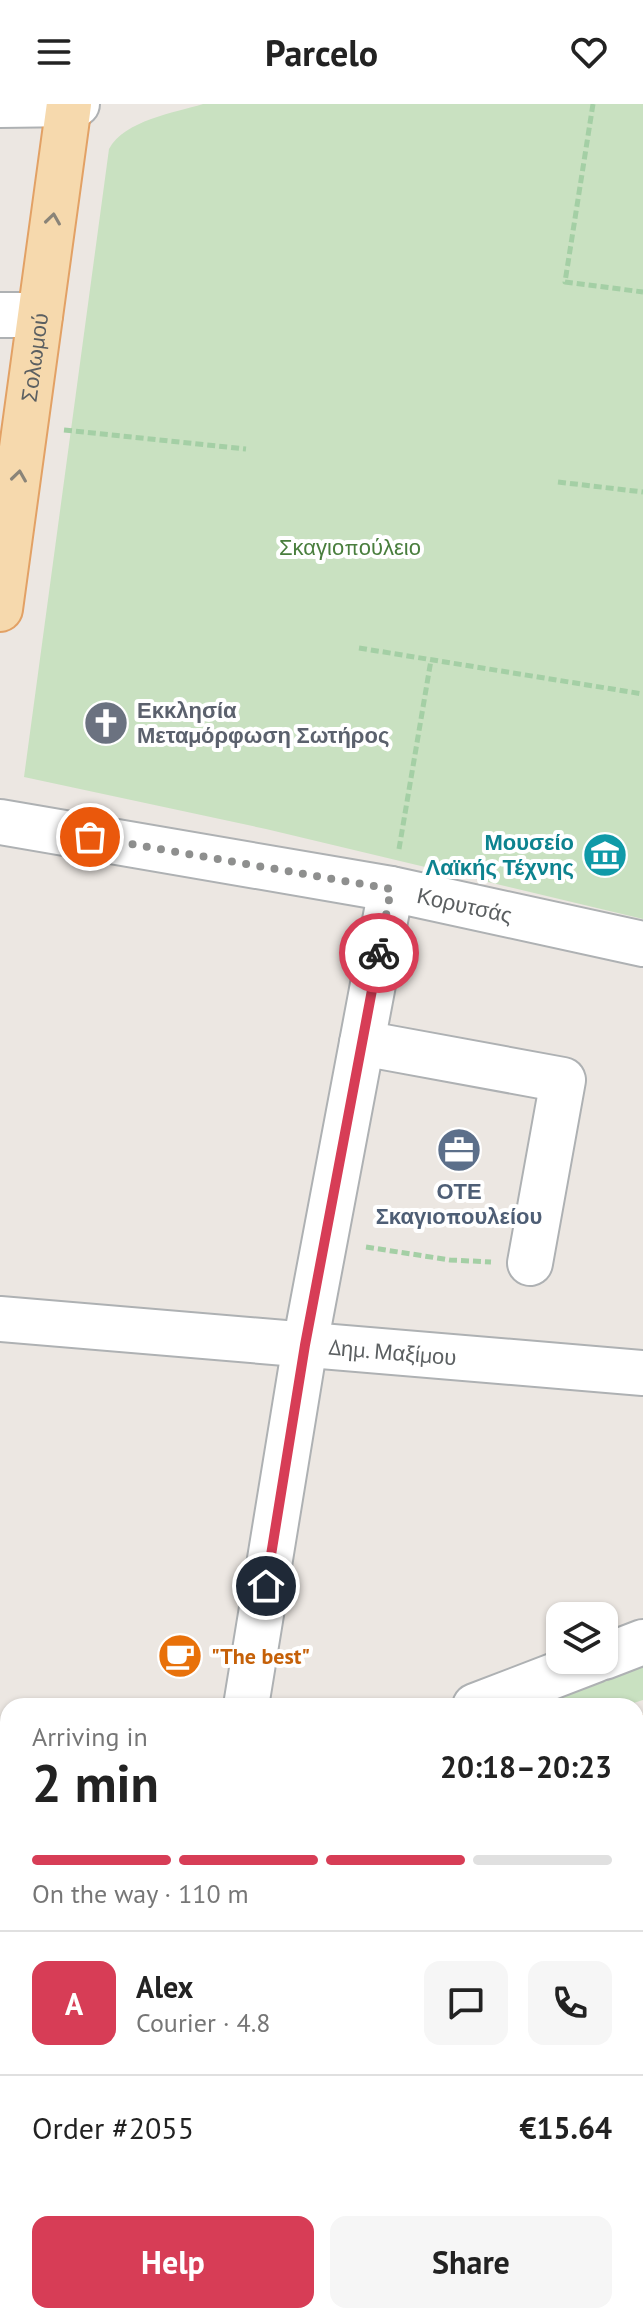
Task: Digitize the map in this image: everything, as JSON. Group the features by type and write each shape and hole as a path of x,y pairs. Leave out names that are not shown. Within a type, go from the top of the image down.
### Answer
{"main road":[{"name":"Σολωμού","path":"0,609 26,426 20,315 72,105"}],"street":[{"path":"0,105 72,105"},
{"name":"Κορυτσάς","path":"0,822 391,889 643,944"},
{"path":"247,1698 305,1345 391,889"},
{"path":"362,1043 563,1080 530,1263"},
{"name":"Δημ. Μαξίμου","path":"0,1319 643,1373"},
{"path":"618,1652 643,1642"},
{"path":"496,1698 558,1674"}],"path":[{"path":"593,104 565,282 643,292"},
{"path":"26,426 246,449"},
{"path":"558,482 643,492"},
{"path":"359,648 643,694"},
{"path":"391,889 431,660"},
{"path":"325,1240 450,1260 530,1263"}],"green space":[{"name":"Σκαγιοπούλειο","path":"203,104 643,104 643,919 266,829 24,777 109,149 116,139 138,124"},
{"path":"643,1658 643,1698 538,1698 601,1674 618,1674 618,1668"}],"way so far":[{"path":"90,837 391,889 379,953"}],"place":[{"name":"Εκκλησία Μεταμόρφωση Σωτήρος","path":"106,723"},
{"name":"Μουσείο Λαϊκής Τέχνης","path":"605,855"},
{"name":"ΟΤΕ Σκαγιοπουλείου","path":"459,1150"},
{"name":"\"The best\"","path":"180,1656"}],"route":[{"path":"266,1586 305,1345 379,953"}]}
